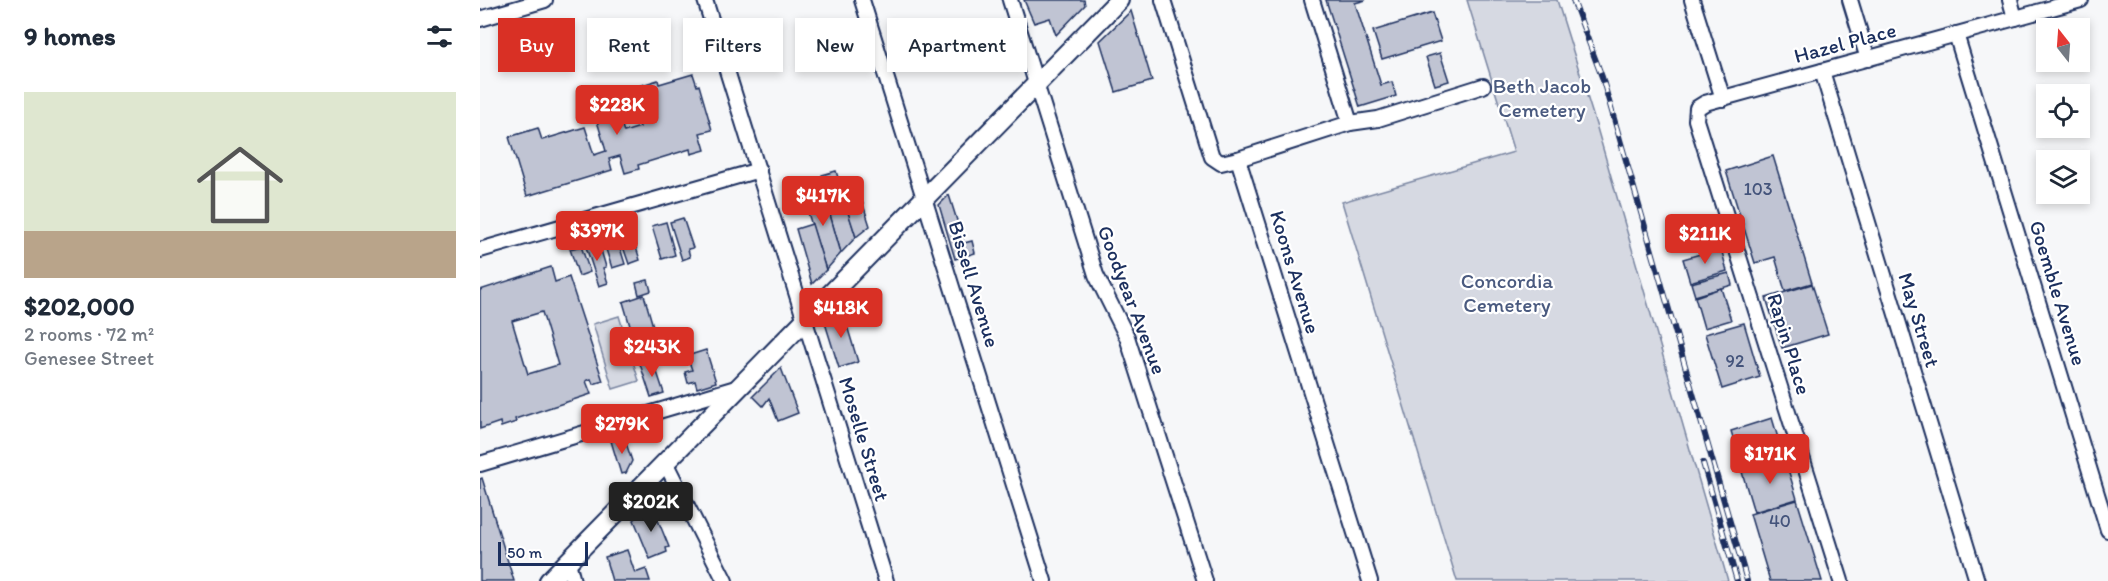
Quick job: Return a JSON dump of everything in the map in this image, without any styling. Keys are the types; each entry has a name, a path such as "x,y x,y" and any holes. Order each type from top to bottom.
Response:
{"main road":[{"path":"549,581 1119,0"}],"street":[{"path":"480,19 545,0"},
{"name":"Moselle Street","path":"705,0 886,581"},
{"name":"Bissell Avenue","path":"862,0 1044,581"},
{"name":"Goodyear Avenue","path":"1010,0 1096,275 1119,318 1135,358 1205,581"},
{"path":"1163,0 1212,157 1221,163 1350,123 1378,119 1484,86"},
{"path":"1312,0 1350,123"},
{"path":"1692,0 1723,99"},
{"path":"1850,0 1868,59"},
{"path":"2010,0 2015,18"},
{"name":"Hazel Place","path":"1723,99 2081,0"},
{"name":"Goemble Avenue","path":"1956,34 2108,530"},
{"name":"May Street","path":"1822,71 1977,581"},
{"name":"Rapin Place","path":"1723,99 1700,105 1695,114 1696,120 1841,581"},
{"name":"Koons Avenue","path":"1238,159 1370,581"},
{"path":"480,250 759,170"},
{"path":"480,464 738,388"},
{"path":"665,462 725,581"},
{"path":"568,562 573,581"}],"green space":[{"name":"Concordia Cemetery","path":"1467,0 1557,0 1597,128 1728,581 1457,581 1342,202 1514,152"},
{"path":"619,316 639,381 613,389 593,324"}],"building":[{"path":"1024,0 1084,0 1085,5 1056,35 1050,18 1034,23"},
{"path":"1326,0 1366,0 1355,3 1381,85 1392,82 1396,96 1360,107"},
{"path":"1131,11 1152,81 1116,92 1100,41"},
{"path":"1432,13 1441,41 1382,59 1373,31"},
{"path":"1440,53 1449,81 1435,85 1426,57"},
{"path":"693,74 697,86 699,85 712,130 700,133 705,150 691,154 690,149 638,165 639,169 625,173 620,156 609,159 612,170 527,196 509,137 538,128 542,140 585,127 594,155 606,151 594,111 597,110 593,96 611,91 624,132 640,127 629,89 658,80 659,84"},
{"path":"1773,156 1812,283 1785,291 1775,257 1755,263 1726,171"},
{"path":"836,171 856,237 841,253 822,188 826,187 822,175"},
{"path":"823,190 841,253 826,270 803,197"},
{"path":"860,195 870,226 856,237 844,200"},
{"path":"949,195 964,243 972,241 975,253 955,259 939,205"},
{"path":"683,218 693,248 688,249 690,257 682,260 670,222"},
{"path":"666,222 675,255 662,259 652,226"},
{"path":"812,224 826,270 812,284 796,229"},
{"path":"631,231 640,260 629,264 619,235"},
{"path":"616,235 625,264 612,268 603,240"},
{"path":"598,240 608,283 599,286 585,244"},
{"path":"581,246 590,272 579,276 570,249"},
{"path":"1721,248 1727,271 1690,282 1683,259"},
{"path":"551,267 555,282 569,277 603,381 593,384 591,379 586,381 591,394 515,419 516,422 501,427 500,422 480,429 480,290","holes":["542,312 558,365 528,374 512,321"]},
{"path":"1729,273 1732,285 1695,296 1691,283"},
{"path":"648,280 651,291 639,295 636,283"},
{"path":"1812,284 1828,334 1782,348 1766,298"},
{"path":"1721,288 1731,320 1704,328 1695,297"},
{"path":"644,295 659,347 655,348 647,339 635,343 623,302"},
{"path":"841,306 858,362 839,368 825,323"},
{"path":"1744,323 1760,377 1722,389 1705,334"},
{"path":"706,350 716,382 697,388 695,381 688,383 685,372 692,370 687,356"},
{"path":"653,360 664,393 651,397 640,364"},
{"path":"781,368 798,413 778,421 769,398 763,406 753,396"},
{"path":"1772,418 1784,458 1743,470 1731,431"},
{"path":"624,437 632,461 626,473 621,474 611,441"},
{"path":"1785,459 1797,499 1754,512 1742,472"},
{"path":"482,478 514,581 480,581 480,479"},
{"path":"1797,500 1822,581 1770,581 1750,514"},
{"path":"651,503 669,547 666,548 667,552 650,559 634,520"},
{"path":"627,550 635,573 646,569 650,581 612,581 605,557"}],"railway":[{"path":"1573,0 1602,77 1747,581"},
{"path":"1703,463 1737,581"}],"park label":[{"name":"Beth Jacob Cemetery","path":"1542,98"}]}
